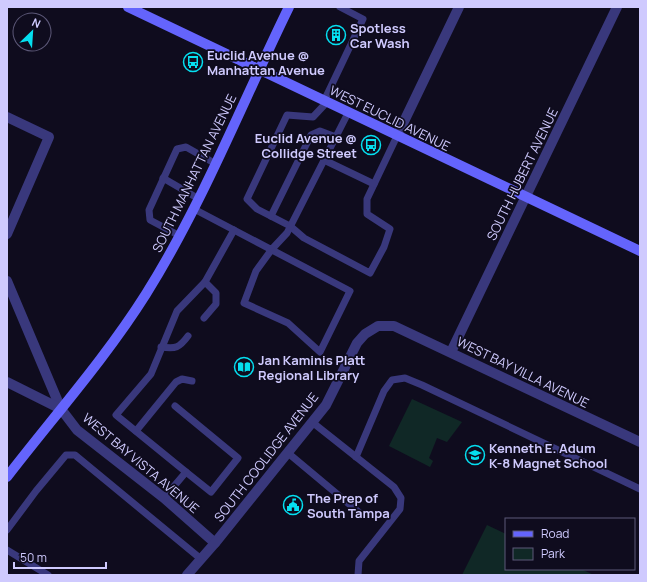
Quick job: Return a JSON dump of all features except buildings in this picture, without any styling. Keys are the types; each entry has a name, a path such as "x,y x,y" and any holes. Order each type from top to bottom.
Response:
{"street":[{"name":"WEST EUCLID AVENUE","path":"128,7 640,251"},
{"name":"SOUTH MANHATTAN AVENUE","path":"7,477 116,338 146,294 180,236 199,199 289,7"},
{"path":"397,136 459,7"},
{"name":"SOUTH HUBERT AVENUE","path":"451,352 617,7"},
{"path":"7,117 49,137 7,234"},
{"path":"7,281 61,409"},
{"name":"SOUTH COOLIDGE AVENUE","path":"187,575 215,543 326,405 357,343 365,334 378,326 394,326"},
{"name":"WEST BAY VILLA AVENUE","path":"394,326 640,442"},
{"name":"WEST BAY VISTA AVENUE","path":"7,382 61,409 77,430 164,498 215,543"}],"lane":[{"path":"340,7 363,19 325,102 314,118 287,116 246,199 257,209 290,226 304,238 370,273 384,247 390,229 367,214 367,199 397,136"},
{"path":"194,209 272,249 350,292 320,352 288,323 244,303 256,271 272,249 287,233 348,113"},
{"path":"271,216 312,135 320,131 336,137"},
{"path":"180,236 150,220 149,210 177,149 186,147 216,164"},
{"path":"324,160 374,184"},
{"path":"163,178 199,199"},
{"path":"174,406 238,458 211,492 116,415 150,374 177,311 205,282 234,230"},
{"path":"204,318 216,304 216,293 205,282"},
{"path":"161,347 174,348 181,345 188,336"},
{"path":"356,457 384,391 392,380 405,378 640,489"},
{"path":"136,431 176,382 182,379 192,381"},
{"path":"312,422 394,487 401,498 400,508 358,561 358,575"},
{"path":"288,453 361,514"},
{"path":"7,530 66,455 75,455 201,559"},
{"path":"164,498 186,472"},
{"path":"7,550 48,575"}],"green space":[{"path":"412,399 462,422 447,442 437,438 429,458 433,461 430,467 389,446"},
{"path":"487,525 505,534 505,570 583,570 594,575 462,575"}],"place":[{"name":"Spotless Car Wash","path":"336,35"},
{"name":"Euclid Avenue @ Manhattan Avenue","path":"193,62"},
{"name":"Euclid Avenue @ Collidge Street","path":"371,145"},
{"name":"Jan Kaminis Platt Regional Library","path":"244,367"},
{"name":"Kenneth E. Adum K-8 Magnet School","path":"475,455"},
{"name":"The Prep of South Tampa","path":"293,505"}]}
